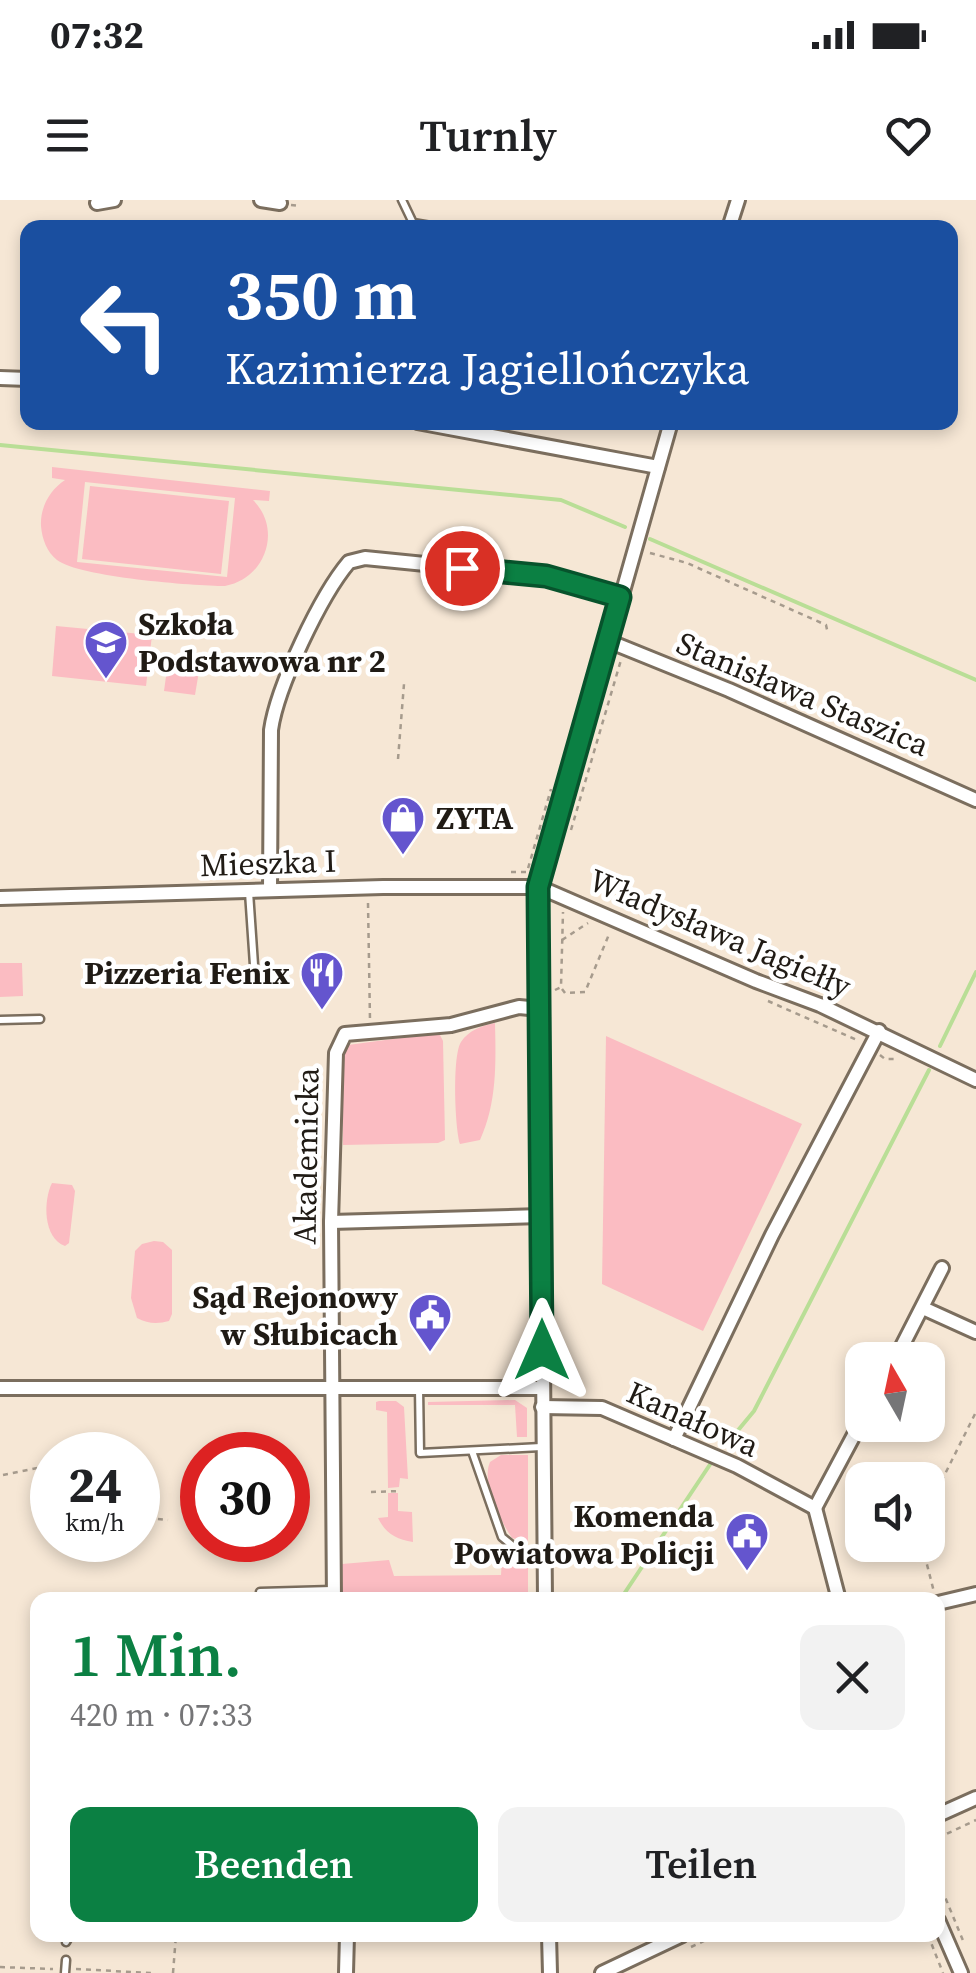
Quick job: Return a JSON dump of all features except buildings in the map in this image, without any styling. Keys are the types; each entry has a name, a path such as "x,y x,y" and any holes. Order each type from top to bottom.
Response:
{"street":[{"path":"97,203 114,200"},
{"path":"261,200 280,204"},
{"path":"460,430 658,467"},
{"path":"545,1592 538,887 670,430"},
{"path":"270,890 274,706 307,636 350,562 364,558 546,576 620,597"},
{"name":"Stanisława Staszica","path":"608,641 976,800"},
{"name":"Mieszka I","path":"0,898 368,887 538,887"},
{"name":"Władysława Jagiełły","path":"538,887 880,1031 976,1080"},
{"path":"370,1032 451,1024 519,1007 540,1009"},
{"path":"674,1440 772,1235 880,1031"},
{"name":"Akademicka","path":"334,1592 331,1222 336,1053 345,1034 370,1032"},
{"path":"331,1222 542,1216"},
{"path":"905,1342 942,1268"},
{"path":"923,1308 976,1332"},
{"path":"0,1388 542,1388"},
{"name":"Kanałowa","path":"542,1408 602,1408 736,1466 815,1508"},
{"path":"837,1592 815,1508 850,1442"},
{"path":"945,1600 976,1594"},
{"path":"945,1813 976,1798"},
{"path":"945,1936 961,1973"},
{"path":"346,1973 347,1942"},
{"path":"549,1942 550,1973"},
{"path":"602,1973 667,1942"}],"lane":[{"path":"249,891 254,964"},
{"path":"0,1020 40,1019"},
{"path":"419,1388 420,1453 542,1448"},
{"path":"472,1451 502,1537 520,1552 544,1553"},
{"path":"65,1973 66,1960"}],"path":[{"path":"644,552 687,563 814,619 826,625 828,634"},
{"path":"566,845 624,648"},
{"path":"398,759 404,684"},
{"path":"368,887 370,1032"},
{"path":"561,987 564,993 585,992 611,932 563,912"},
{"path":"561,941 588,923"},
{"path":"766,1001 872,1047 885,1059 899,1058"},
{"path":"945,1474 976,1412"},
{"path":"3,1475 30,1469"},
{"path":"371,1492 400,1491"},
{"path":"160,1519 168,1520"},
{"path":"926,1562 934,1592"},
{"path":"945,1835 976,1820"},
{"path":"945,1897 964,1943"},
{"path":"173,1973 175,1942"},
{"path":"931,1942 942,1973"}],"shaded area":[{"path":"52,467 270,491 269,501 253,500 267,525 265,552 250,574 225,586 138,579 69,566 50,553 42,531 42,512 47,500 65,480 52,478","holes":["85,482 235,498 227,577 77,562"]},
{"path":"90,486 229,501 221,574 82,559"},
{"path":"56,626 152,635 146,686 52,676"},
{"path":"168,662 200,665 195,695 164,691"},
{"path":"0,963 22,963 23,996 0,997"},
{"path":"495,1023 494,1083 486,1126 480,1140 460,1144 455,1092 458,1050 472,1032"},
{"path":"440,1035 443,1041 445,1140 343,1145 342,1054 348,1045"},
{"path":"606,1036 802,1124 703,1331 602,1284"},
{"path":"52,1183 72,1185 75,1191 69,1243 65,1246 52,1235 47,1218"},
{"path":"154,1241 163,1242 172,1250 172,1314 169,1321 157,1323 137,1318 131,1298 135,1251"},
{"path":"515,1400 527,1408 527,1437 517,1437 515,1405 428,1405 428,1402"},
{"path":"379,1401 396,1401 404,1407 408,1479 400,1478 399,1487 388,1488 387,1412 376,1410"},
{"path":"501,1455 528,1455 528,1542 512,1538 493,1501 488,1471 490,1462"},
{"path":"388,1493 398,1493 398,1511 412,1512 413,1542 392,1535 378,1518 388,1517"},
{"path":"502,1557 528,1565 528,1592 342,1592 342,1564 389,1560 394,1576 501,1575"}],"waterway":[{"path":"0,445 561,500 625,527"},
{"path":"650,539 976,680"},
{"path":"940,1046 976,972"},
{"path":"725,1446 754,1411 929,1070"},
{"path":"625,1592 711,1463"}],"place":[{"name":"Szkoła Podstawowa nr 2","path":"106,680"},
{"name":"ZYTA","path":"403,856"},
{"name":"Pizzeria Fenix","path":"322,1011"},
{"name":"Sąd Rejonowy w Słubicach","path":"430,1353"},
{"name":"Komenda Powiatowa Policji","path":"747,1572"}],"route":[{"path":"462,568 546,576 620,597 538,887 542,1350"}]}
